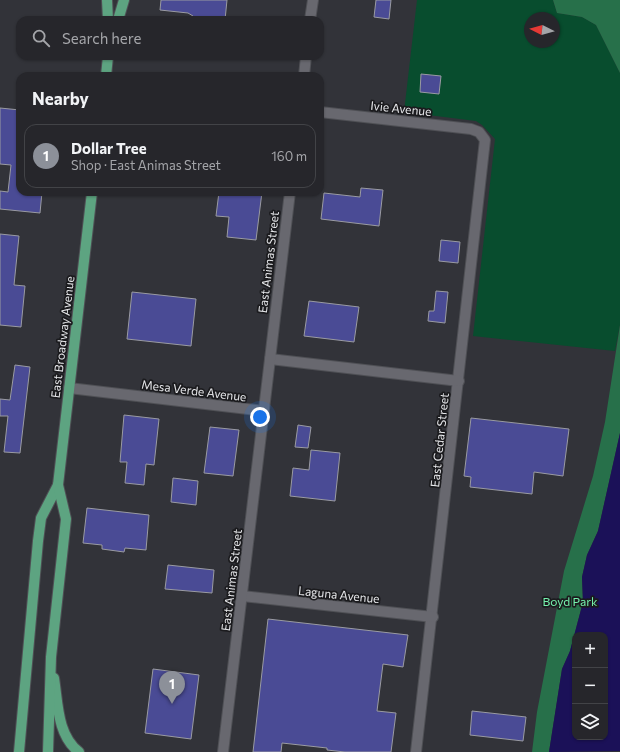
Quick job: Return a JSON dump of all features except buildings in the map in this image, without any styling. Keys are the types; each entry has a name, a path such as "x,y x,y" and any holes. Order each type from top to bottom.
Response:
{"main road":[{"path":"107,0 108,16"},
{"path":"119,16 124,0"},
{"path":"106,72 108,60"},
{"name":"East Broadway Avenue","path":"48,752 51,657 66,519 58,485 92,196"},
{"name":"East Broadway Avenue","path":"19,752 41,518 58,485"},
{"path":"51,657 62,728 70,742 79,752"}],"street":[{"path":"311,16 313,0"},
{"path":"304,72 306,60"},
{"name":"Ivie Avenue","path":"324,112 471,129 479,132"},
{"name":"East Cedar Street","path":"416,752 485,146 484,137 479,132"},
{"name":"East Animas Street","path":"270,359 290,196"},
{"path":"264,411 270,359 459,381"},
{"name":"Mesa Verde Avenue","path":"69,388 264,411"},
{"name":"East Animas Street","path":"223,752 264,411"},
{"name":"Laguna Avenue","path":"242,596 432,617"}],"green space":[{"path":"417,0 553,0 557,12 524,12 524,48 560,48 560,13 582,17 596,25 620,73 620,325 615,351 473,336 495,139 482,125 476,121 404,112"},
{"path":"553,0 620,0 620,73 596,25 582,17 557,12"},
{"name":"Boyd Park","path":"620,325 620,433 598,531 587,555 582,577 583,602 575,632 572,632 570,651 562,669 549,752 532,752 537,712 564,571 593,476 605,422"}],"shaded area":[{"path":"620,433 620,751 549,752 562,669 572,643 572,740 608,740 608,632 575,632 583,602 582,577 587,555 598,531"}],"place":[{"name":"Dollar Tree","path":"172,704"}]}
